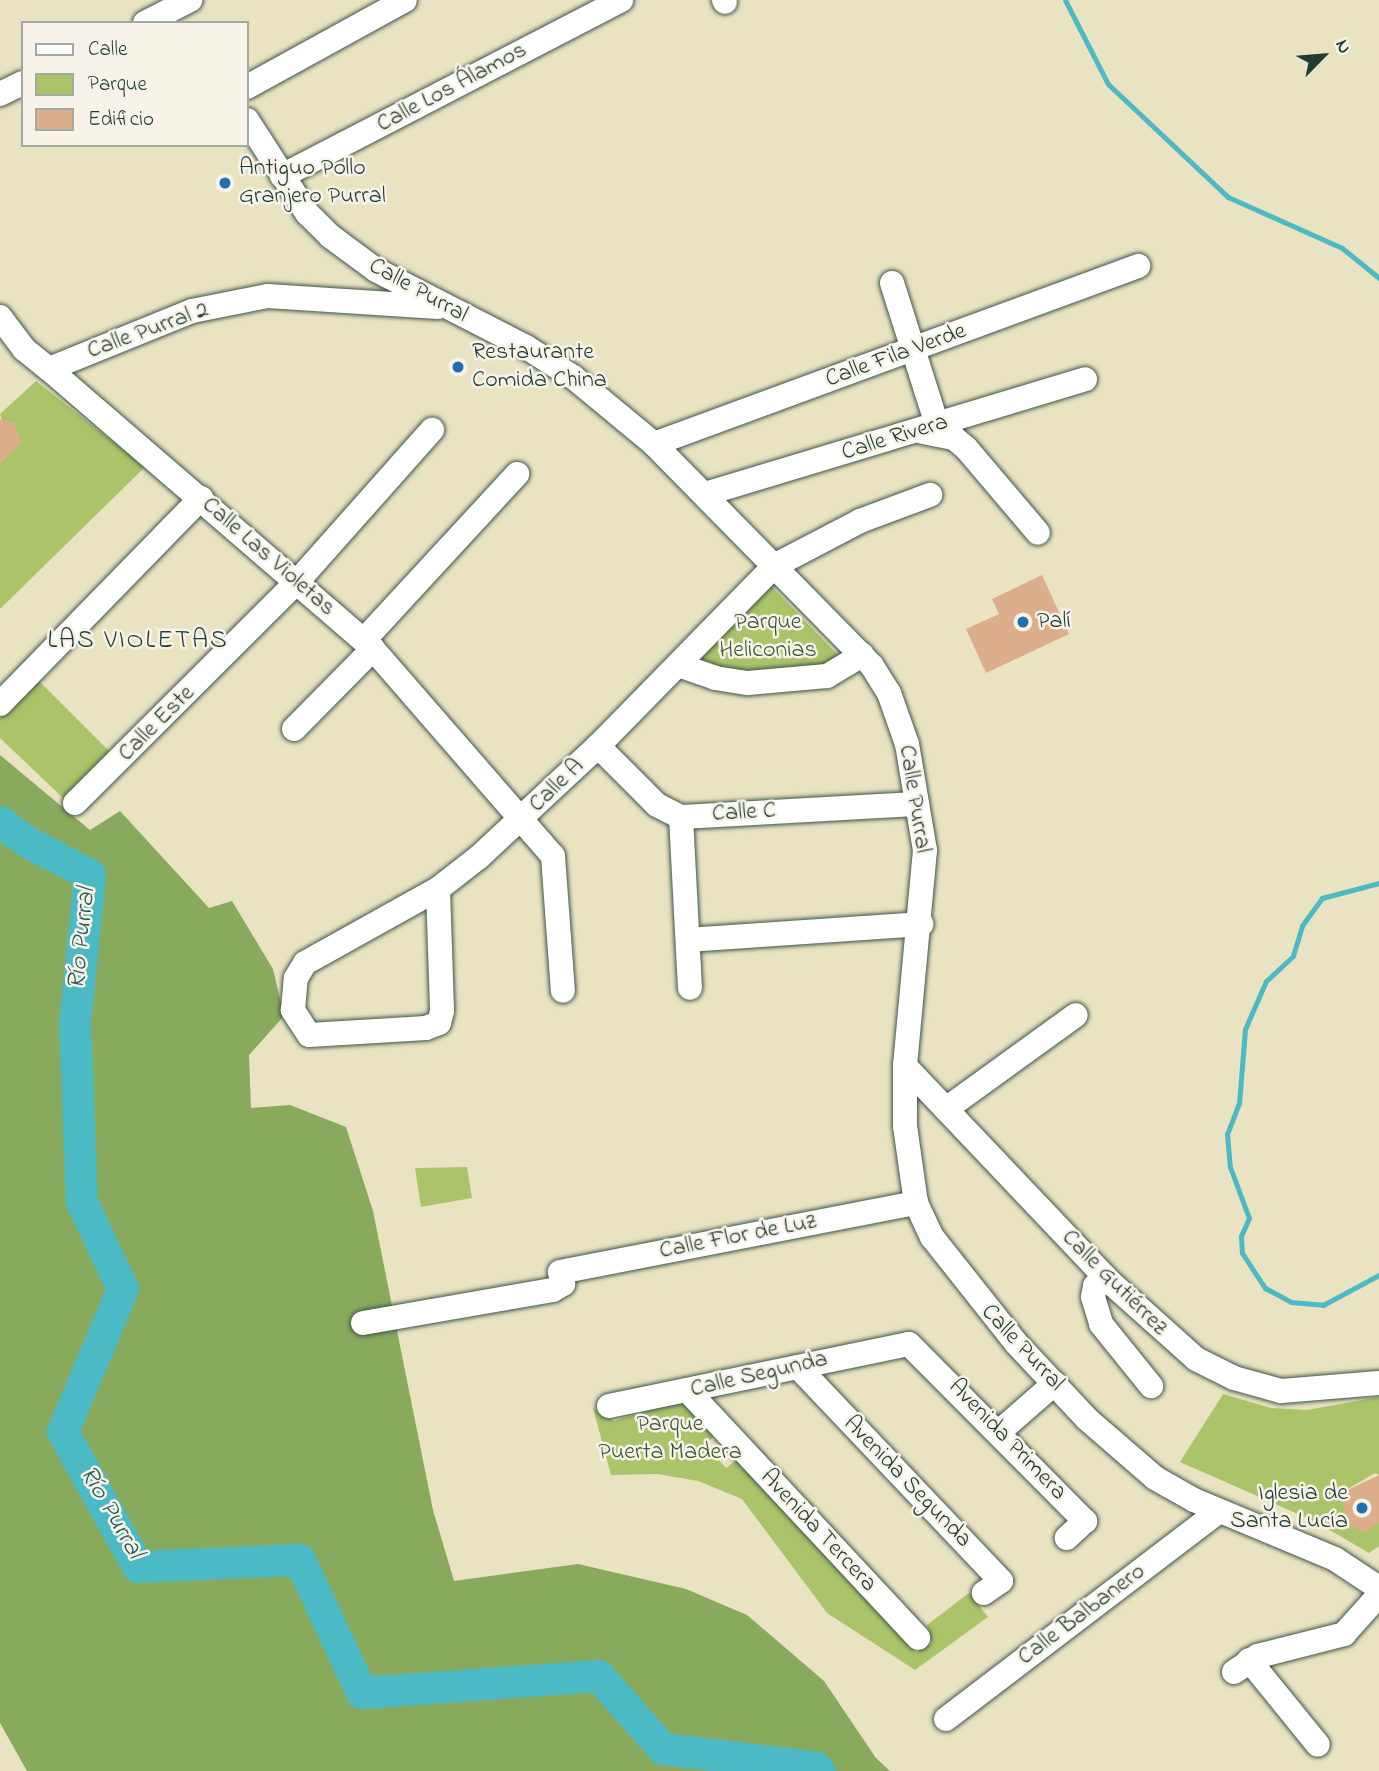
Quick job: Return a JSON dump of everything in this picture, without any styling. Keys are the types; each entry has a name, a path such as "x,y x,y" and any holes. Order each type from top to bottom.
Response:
{"street":[{"path":"248,86 405,0"},
{"name":"Calle Los Álamos","path":"282,176 621,0"},
{"path":"150,21 179,8"},
{"path":"0,94 21,84"},
{"name":"Calle Purral","path":"248,122 307,214 330,236 376,270 526,347 573,377 654,444 862,655 889,693 907,744 925,850 921,924 905,1066 905,1126 916,1203 932,1237 963,1282 1055,1383 1155,1478 1219,1511 1335,1559 1379,1588"},
{"name":"Calle Fila Verde","path":"654,444 1138,266"},
{"path":"891,283 913,350 926,422 966,448 1038,533"},
{"name":"Calle Purral 2","path":"49,369 192,311 268,296 446,308"},
{"path":"0,317 24,349 49,369"},
{"name":"Calle Las Violetas","path":"49,369 369,644 553,856 563,991"},
{"name":"Calle Rivera","path":"705,494 926,422 1085,379"},
{"name":"Calle Este","path":"75,803 296,583 432,430"},
{"path":"294,729 517,474"},
{"name":"Calle A","path":"438,889 442,1012 439,1023 426,1028 309,1035 293,1010 296,978 305,963 438,889 522,820 774,566 860,521 929,495"},
{"path":"0,704 201,498"},
{"path":"678,665 715,678 748,683 827,676 862,655"},
{"name":"Calle C","path":"598,746 657,804 681,817 917,804"},
{"path":"681,817 690,988"},
{"path":"688,940 921,924"},
{"path":"946,1109 1076,1015"},
{"name":"Calle Gutiérrez","path":"905,1066 1104,1276 1196,1359 1234,1378 1281,1391 1379,1384"},
{"name":"Calle Flor de Luz","path":"363,1322 554,1290 562,1284 560,1272 916,1203"},
{"path":"1104,1276 1095,1286 1093,1297 1101,1324 1151,1386"},
{"name":"Calle Segunda","path":"609,1406 689,1392 909,1344"},
{"name":"Avenida Primera","path":"909,1344 1085,1521 1067,1538"},
{"name":"Avenida Segunda","path":"798,1367 1002,1581 984,1593"},
{"path":"999,1432 1055,1383"},
{"name":"Avenida Tercera","path":"689,1392 918,1638"},
{"name":"Calle Balbanero","path":"946,1719 1219,1511"},
{"path":"1318,1745 1241,1666 1343,1634 1379,1595"}],"green space":[{"path":"36,381 145,467 0,609 0,463 20,443 15,424 2,420 0,414"},
{"name":"Parque Heliconias","path":"769,584 840,657 822,670 759,675 692,662"},
{"path":"38,680 112,754 64,799 0,738 0,716"},
{"path":"0,755 90,830 120,811 209,908 232,901 273,969 284,1016 249,1055 251,1108 290,1105 346,1127 373,1211 433,1510 454,1581 578,1564 686,1589 747,1615 824,1681 876,1758 890,1771 27,1771 0,1723"},
{"path":"467,1167 472,1198 421,1207 415,1168"},
{"path":"1223,1394 1271,1408 1307,1410 1379,1397 1379,1475 1375,1473 1341,1493 1379,1523 1379,1546 1369,1553 1316,1522 1180,1462"},
{"name":"Parque Puerta Madera","path":"683,1400 717,1433 705,1445 726,1468 738,1459 916,1653 932,1643 927,1625 969,1593 988,1617 915,1670 827,1613 742,1499 698,1481 657,1474 611,1475 593,1408 614,1421"}],"building":[{"path":"0,419 15,424 21,443 0,463"},
{"name":"Palí","path":"1042,575 1069,634 986,673 966,629 999,614 992,599"},
{"name":"Iglesia de Santa Lucía","path":"1379,1475 1379,1523 1364,1533 1347,1523 1341,1493"}],"waterway":[{"path":"1065,0 1108,84 1228,197 1342,248 1379,278"},
{"name":"Río Purral","path":"0,822 29,843 90,875 75,1022 82,1202 123,1289 63,1432 138,1567 300,1560 362,1693 599,1676 663,1749 815,1767 819,1771"},
{"path":"1379,883 1322,898 1302,926 1293,956 1266,981 1245,1029 1239,1103 1227,1134 1230,1167 1249,1218 1241,1236 1242,1253 1265,1288 1291,1302 1323,1305 1379,1275"}],"place":[{"name":"Antiguo Pollo Granjero Purral","path":"225,183"},
{"name":"Restaurante Comida China","path":"458,367"},
{"name":"Palí","path":"1023,622"},
{"name":"Iglesia de Santa Lucía","path":"1362,1508"}],"district":[{"name":"LAS VIOLETAS","path":"138,642"}]}
